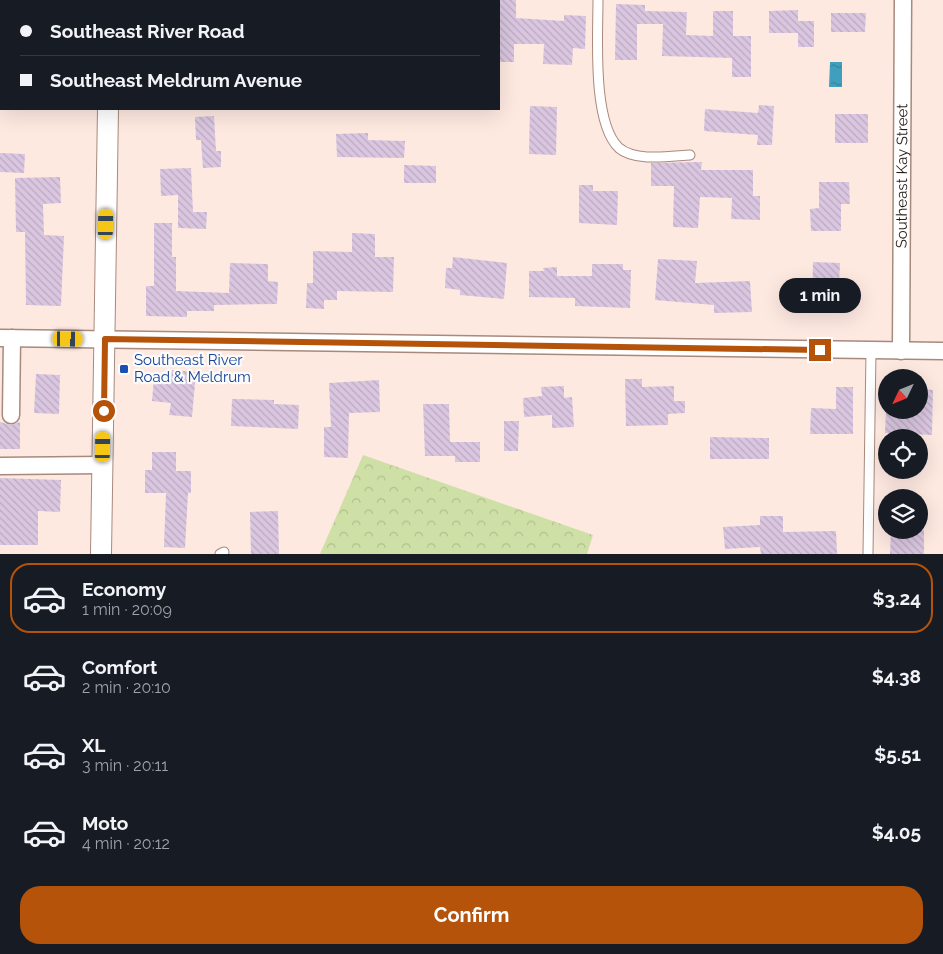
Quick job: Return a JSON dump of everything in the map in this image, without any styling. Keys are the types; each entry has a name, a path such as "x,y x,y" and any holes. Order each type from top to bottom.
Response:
{"street":[{"name":"Southeast Kay Street","path":"901,351 903,0"},
{"path":"101,554 108,110"},
{"path":"11,415 6,338 943,351"},
{"path":"0,466 103,465"}],"lane":[{"path":"598,0 600,106 606,129 620,149 644,157 690,155"},
{"path":"868,554 871,351"}],"green space":[{"path":"363,455 593,535 587,554 320,554"}],"water":[{"path":"830,62 842,62 842,87 829,87"}],"building":[{"path":"500,0 516,0 516,18 564,21 564,15 586,16 585,49 573,48 572,65 543,64 544,44 514,44 514,62 500,62"},
{"path":"616,4 645,5 645,11 687,12 686,35 713,36 713,11 733,11 733,36 751,36 751,77 732,77 732,58 662,56 663,24 637,24 637,60 615,60"},
{"path":"798,10 798,21 814,21 814,47 798,47 798,33 769,33 769,11"},
{"path":"831,13 866,13 865,32 831,32"},
{"path":"759,105 774,106 772,145 757,145 758,135 704,131 705,109 758,113"},
{"path":"530,106 557,107 556,155 529,154"},
{"path":"835,114 868,114 868,143 835,143"},
{"path":"214,116 216,151 221,151 221,167 203,168 201,140 196,140 195,117"},
{"path":"368,133 368,140 405,141 404,158 337,157 336,134"},
{"path":"0,153 25,154 24,173 0,172"},
{"path":"702,162 701,170 753,170 753,196 760,196 760,220 731,219 732,198 700,197 698,228 673,227 674,186 651,186 651,163"},
{"path":"404,165 436,166 436,183 404,183"},
{"path":"191,168 193,212 207,212 206,229 178,228 178,195 161,196 160,169"},
{"path":"60,177 61,203 43,204 44,235 64,236 61,306 26,305 25,232 16,232 15,178"},
{"path":"819,182 849,182 850,204 841,204 841,231 811,231 810,209 819,208"},
{"path":"579,185 593,185 593,191 618,191 617,225 579,223"},
{"path":"154,223 172,223 172,257 176,257 176,291 229,293 230,263 268,264 268,281 278,282 277,304 214,305 214,311 187,311 187,317 146,316 146,286 154,286"},
{"path":"352,233 375,234 375,257 394,257 393,292 337,291 337,300 324,300 324,309 306,308 307,283 313,283 313,251 352,252"},
{"path":"453,257 507,263 504,299 460,295 460,290 445,288 446,268 452,268"},
{"path":"658,259 697,261 695,283 750,281 752,312 714,313 714,305 655,300"},
{"path":"813,262 840,263 838,306 812,304"},
{"path":"592,264 623,264 623,270 631,270 630,308 575,306 575,298 529,297 529,271 544,271 543,268 557,267 557,276 592,276"},
{"path":"172,370 196,372 192,417 169,415 171,403 152,401 154,378 171,379"},
{"path":"36,374 60,375 59,414 34,413"},
{"path":"625,379 642,379 642,387 674,386 674,401 685,401 685,413 668,414 668,425 626,426"},
{"path":"379,380 380,412 349,413 348,458 324,457 324,427 331,427 329,383"},
{"path":"564,386 564,398 572,397 574,427 552,428 552,415 524,417 523,398 542,396 541,387"},
{"path":"836,387 853,387 853,434 810,434 811,408 836,409"},
{"path":"928,390 933,390 932,435 928,435 928,429 885,429 886,419 928,419"},
{"path":"232,399 274,400 274,404 299,405 298,429 231,426"},
{"path":"423,404 449,404 450,442 480,442 480,462 455,462 455,456 425,456"},
{"path":"504,421 519,421 518,451 504,451"},
{"path":"0,422 11,425 20,422 20,449 0,449"},
{"path":"710,437 769,438 769,459 710,459"},
{"path":"152,452 176,452 176,471 191,471 191,493 188,493 185,548 164,547 166,493 145,493 145,470 152,470"},
{"path":"0,478 61,480 60,512 38,511 38,545 0,545"},
{"path":"278,511 279,554 251,554 250,512"},
{"path":"760,516 783,516 783,532 836,531 837,554 761,554 760,547 725,549 723,527 760,525"},
{"path":"891,539 924,539 924,554 890,554"}],"place":[{"name":"Southeast River Road & Meldrum","path":"124,369"}],"route":[{"path":"104,411 105,339 820,350"}]}
